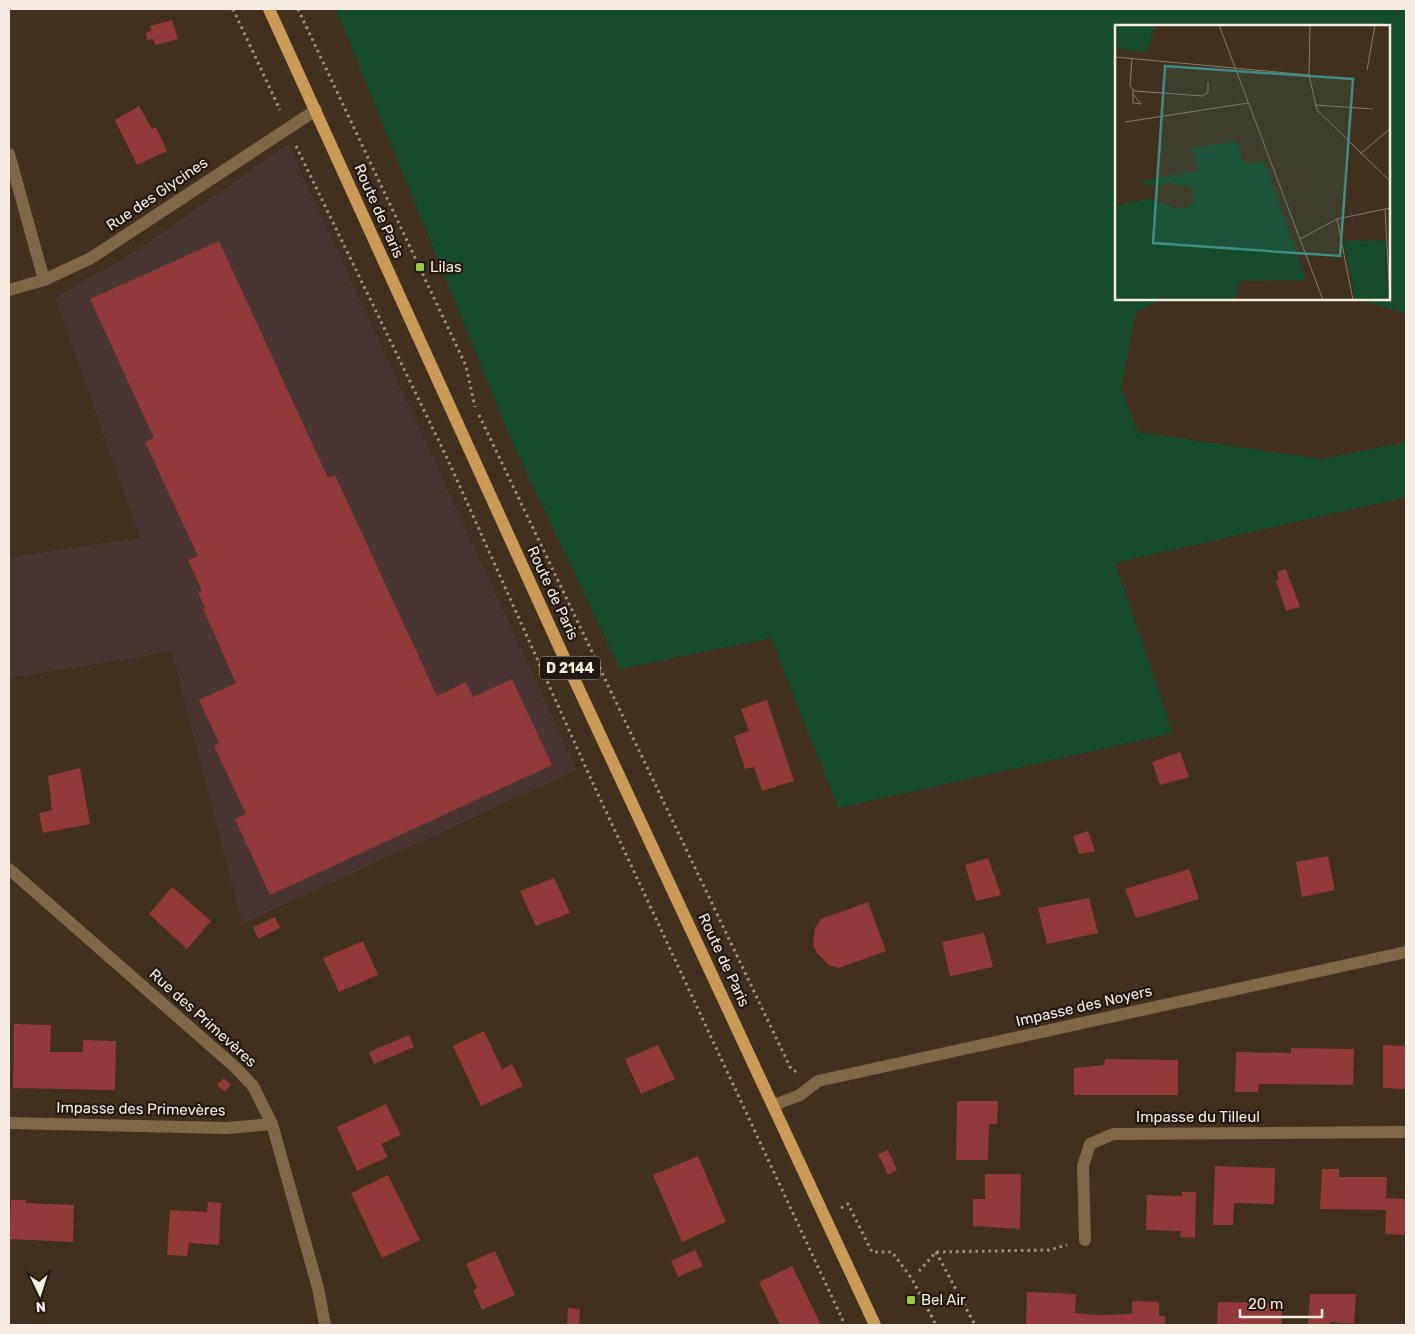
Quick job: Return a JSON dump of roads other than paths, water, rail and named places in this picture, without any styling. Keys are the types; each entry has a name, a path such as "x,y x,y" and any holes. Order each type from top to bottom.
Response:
{"main road":[{"name":"Route de Paris","path":"269,9 562,653 875,1325"}],"street":[{"name":"Rue des Glycines","path":"9,290 44,280 91,258 287,127 316,110"},
{"path":"9,154 44,280"},
{"name":"Rue des Primevères","path":"9,869 235,1067 253,1086 272,1124 318,1288 325,1325"},
{"name":"Impasse des Noyers","path":"774,1105 800,1096 818,1081 1406,952"},
{"name":"Impasse des Primevères","path":"9,1123 227,1128 272,1124"},
{"name":"Impasse du Tilleul","path":"1085,1240 1083,1166 1090,1144 1113,1134 1406,1132"}],"place":[{"name":"Lilas","path":"420,267"},
{"name":"Bel Air","path":"911,1300"}]}
